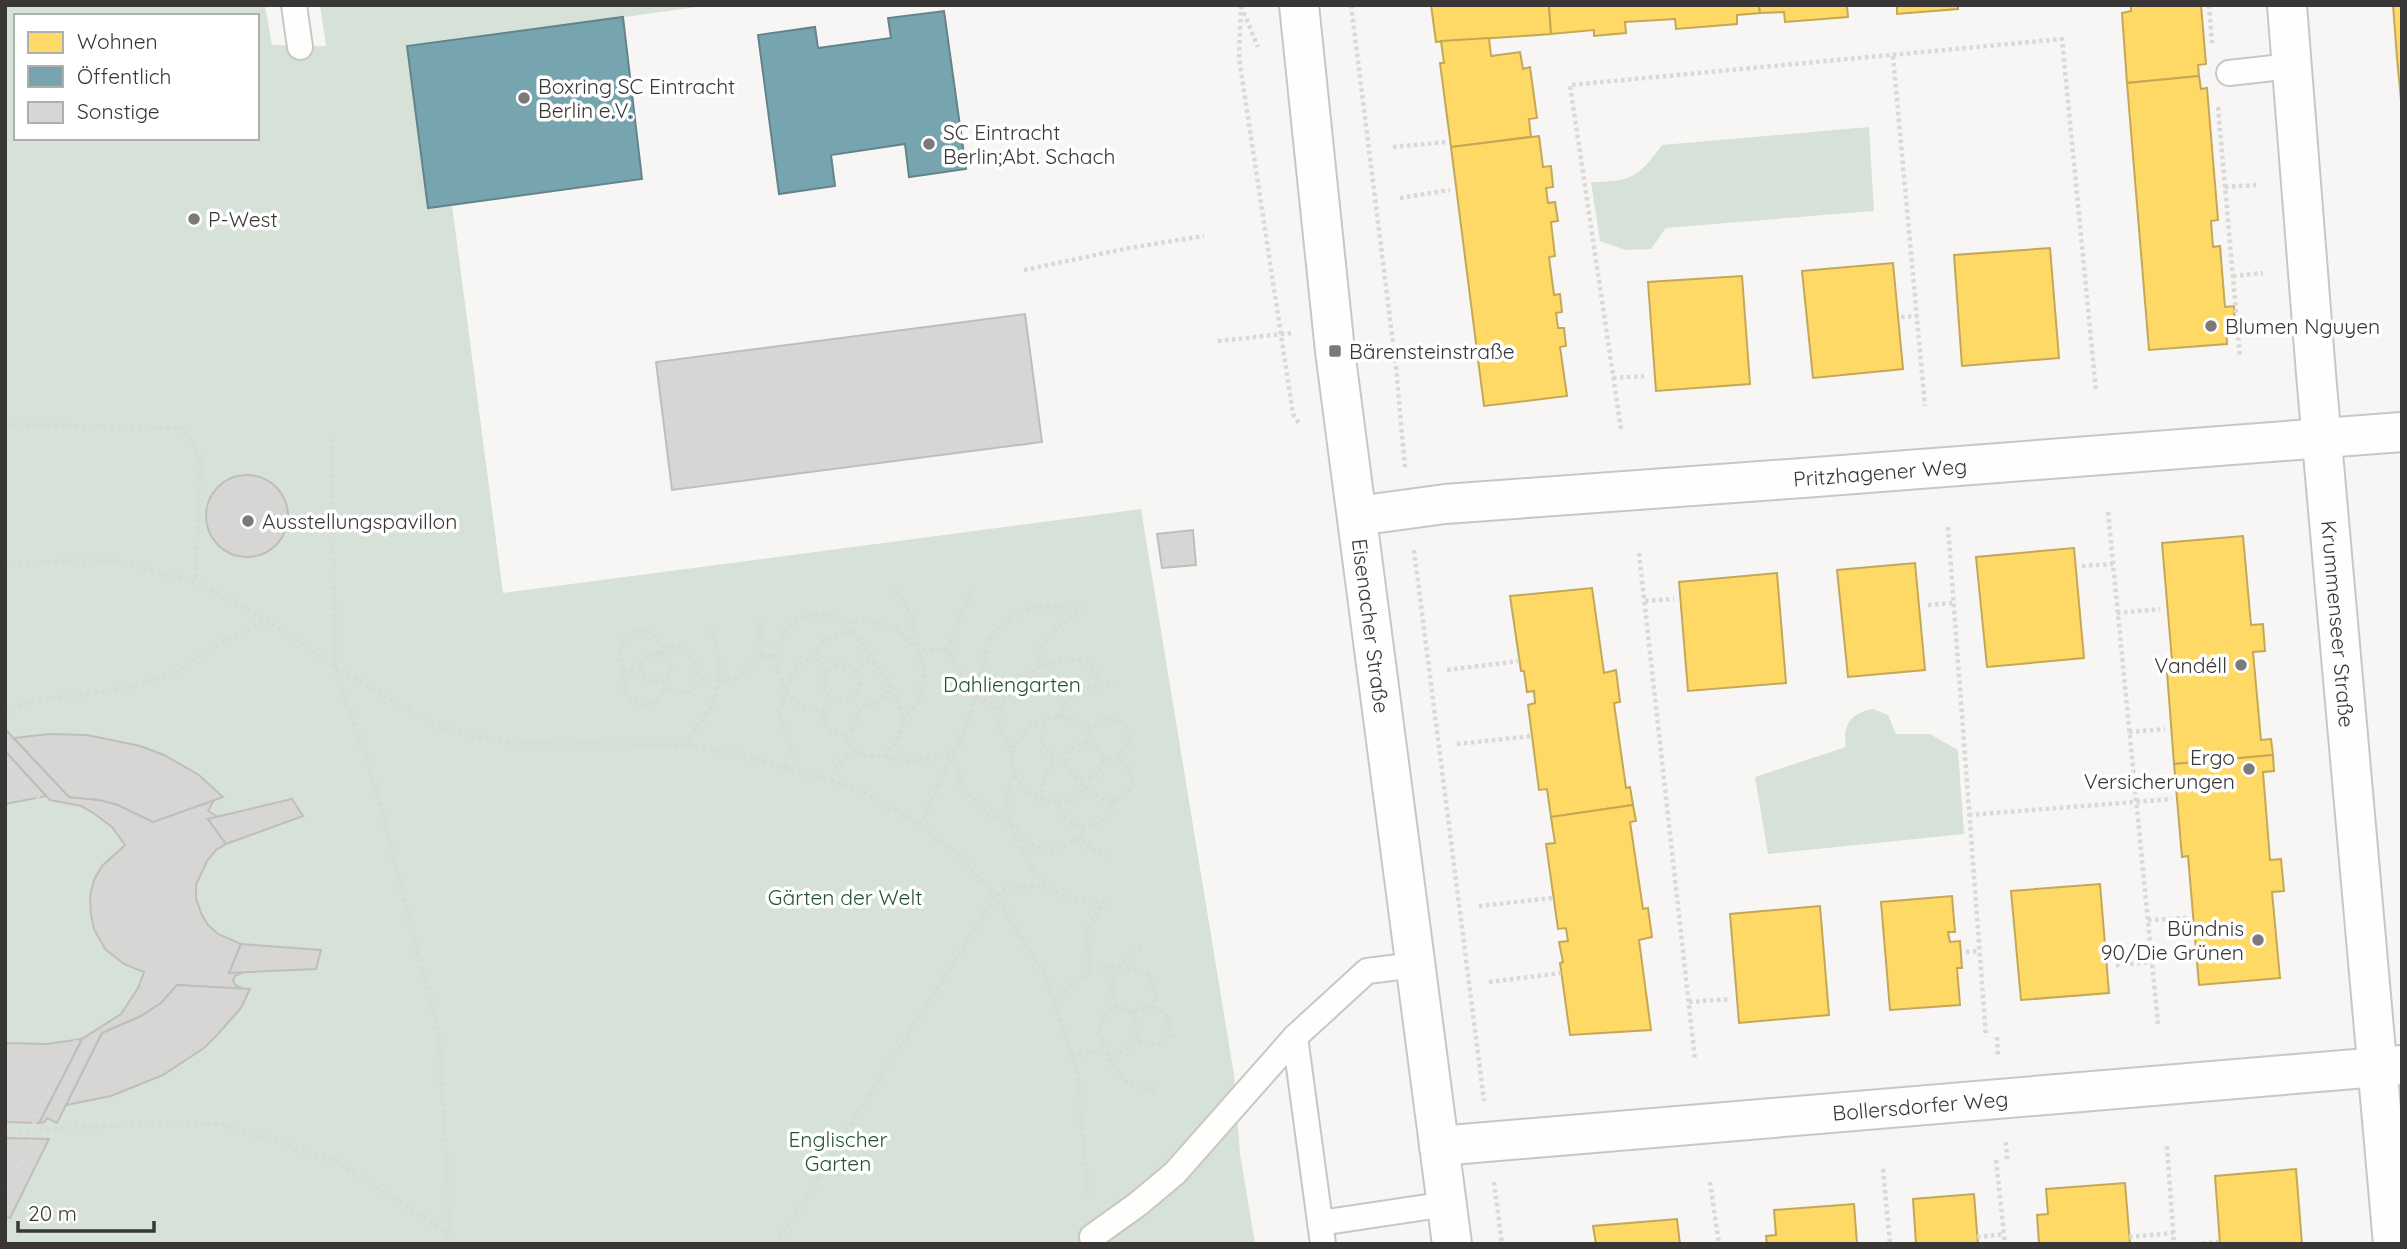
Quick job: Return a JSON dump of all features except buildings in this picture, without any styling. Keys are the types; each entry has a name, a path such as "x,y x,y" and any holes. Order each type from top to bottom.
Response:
{"street":[{"name":"Eisenacher Straße","path":"1299,5 1335,351 1452,1244"},
{"name":"Krummenseer Straße","path":"2287,5 2322,438 2390,1066 2393,1244"},
{"name":"Pritzhagener Weg","path":"1357,516 1445,504 2402,432"},
{"name":"Bollersdorfer Weg","path":"1439,1146 2390,1066"}],"lane":[{"path":"294,5 300,47"},
{"path":"2229,73 2291,66"},
{"path":"1092,1237 1175,1173 1296,1037 1367,971 1415,965"},
{"path":"1296,1037 1322,1233 1447,1204"}],"path":[{"path":"1241,5 1260,51"},
{"path":"1351,5 1396,366 1409,509 1502,1244"},
{"path":"2209,5 2212,44"},
{"path":"1620,429 1570,85 2062,39 2096,391"},
{"path":"1893,56 1925,405"},
{"path":"2217,96 2240,357"},
{"path":"1393,147 1446,142"},
{"path":"2225,187 2256,185"},
{"path":"1400,198 1450,190"},
{"path":"1024,270 1129,248 1204,236"},
{"path":"2233,276 2263,273"},
{"path":"1901,317 1917,316"},
{"path":"1218,341 1296,333"},
{"path":"1421,358 1468,353"},
{"path":"1613,378 1644,376"},
{"path":"5,425 183,428 201,461 195,582"},
{"path":"331,439 335,666 376,788 439,1035 449,1212 447,1244"},
{"path":"2108,512 2158,1024"},
{"path":"1948,527 1986,1037"},
{"path":"1639,553 1695,1060"},
{"path":"5,564 111,560 195,582 266,620 335,666 432,724 468,736 511,743 688,745 737,754 858,789 920,825 960,857 996,896 1044,974 1077,1070 1092,1237"},
{"path":"2081,566 2113,564"},
{"path":"897,590 912,617 917,650 925,674 918,703 902,718"},
{"path":"947,650 960,614 972,592"},
{"path":"1644,601 1674,598"},
{"path":"1927,606 1953,603"},
{"path":"920,825 970,720 990,636 1011,617 1036,605 1083,609 1061,624 1042,644 1037,668"},
{"path":"2117,613 2161,609"},
{"path":"822,710 799,706 786,692 773,657 782,635 800,618 826,613 849,621 875,621 898,630 917,650 947,650"},
{"path":"5,711 33,701 114,690 169,676 213,647 266,620"},
{"path":"849,621 852,632 892,688 902,718 900,736 886,756"},
{"path":"699,678 718,681 739,677 760,656 760,623"},
{"path":"688,745 691,732 709,710 718,681 719,652 710,626"},
{"path":"661,654 647,656 643,660 642,673 649,681 664,684 677,692 691,692 699,678 693,657 677,647 664,645 651,633 636,630 624,639 621,654 627,698 644,705 659,701 664,684 669,674 670,664 661,654"},
{"path":"817,658 820,644 837,635 852,632"},
{"path":"661,654 664,645"},
{"path":"947,650 974,695 1000,709"},
{"path":"760,656 773,657"},
{"path":"817,658 830,671"},
{"path":"786,768 791,751 778,714 791,674 803,661 817,658"},
{"path":"855,671 871,658"},
{"path":"1084,779 1080,795 1069,803 1043,800 1025,793 1014,775 1011,750 999,728 1000,709 1013,688 1037,668 1061,660 1085,660 1095,670 1101,685"},
{"path":"1447,670 1519,661"},
{"path":"845,666 855,671 860,686 852,699 841,701 832,698 825,688 826,676 830,671 845,666"},
{"path":"623,670 641,669"},
{"path":"1058,717 1068,699 1082,690 1115,684"},
{"path":"861,707 877,702 892,688"},
{"path":"822,710 832,698"},
{"path":"852,699 861,707"},
{"path":"845,735 855,727 861,707"},
{"path":"822,710 828,730 845,735 854,752 908,762 954,753"},
{"path":"1011,750 1029,725 1044,719 1072,718 1091,729"},
{"path":"1087,743 1091,729 1107,718 1122,723 1129,737 1125,750 1116,758 1102,760"},
{"path":"1044,719 1041,735 1045,750 1057,761"},
{"path":"2129,732 2165,729"},
{"path":"1457,744 1532,736"},
{"path":"1087,743 1097,749 1102,760 1099,771 1084,779 1069,771 1066,759 1076,745 1087,743"},
{"path":"832,782 837,764 854,752"},
{"path":"954,753 963,790 989,815 1011,824 1035,847 1056,849 1082,838"},
{"path":"1084,787 1106,801 1128,793 1134,780 1127,766 1116,758"},
{"path":"1043,800 1042,782 1047,770 1057,761 1066,759"},
{"path":"5,760 39,798"},
{"path":"1014,775 1005,798 1011,824 1021,850 1043,885 1068,899 1104,902 1086,930 1090,971"},
{"path":"1969,814 2172,799"},
{"path":"1057,802 1064,819 1082,827 1098,824 1110,814 1114,800"},
{"path":"1082,827 1082,838 1091,849 1106,855"},
{"path":"776,1244 996,896 1006,888 1043,885"},
{"path":"1479,906 1553,898"},
{"path":"2148,920 2187,918"},
{"path":"1115,1006 1111,983 1119,967 1143,945"},
{"path":"1966,952 1980,951"},
{"path":"2116,965 2151,962"},
{"path":"1053,1001 1090,971 1119,967 1147,973 1156,991 1154,1006"},
{"path":"1489,982 1561,974"},
{"path":"1689,1002 1731,999"},
{"path":"1115,1006 1132,1012 1154,1006"},
{"path":"1115,1006 1104,1016 1098,1030 1116,1075 1134,1087 1155,1090"},
{"path":"1072,1056 1090,1052 1124,1052 1140,1041 1158,1045 1171,1035 1168,1018 1154,1006"},
{"path":"1132,1012 1140,1041"},
{"path":"33,1124 77,1040"},
{"path":"5,1131 15,1133 89,1126 222,1124 332,1160 448,1233"},
{"path":"5,1194 34,1138"},
{"path":"2167,1146 2174,1244"},
{"path":"1996,1160 2005,1244"},
{"path":"1882,1169 1889,1244"},
{"path":"1710,1182 1719,1244"},
{"path":"2129,1237 2173,1233"},
{"path":"1977,1237 2004,1234"},
{"path":"2194,1244 2220,1242"}],"green space":[{"name":"Gärten der Welt","path":"5,5 265,5 272,45 326,46 320,5 711,5 408,47 429,208 452,205 503,593 1141,509 1234,1075 1240,1154 1255,1244 5,1244"},
{"path":"1869,127 1874,211 1666,228 1651,249 1625,250 1600,241 1591,182 1616,181 1633,176 1662,145"},
{"path":"1873,709 1888,715 1896,734 1930,734 1958,750 1964,834 1768,854 1755,777 1846,747 1845,732 1850,721"}],"place":[{"name":"Boxring SC Eintracht Berlin e.V.","path":"524,98"},
{"name":"SC Eintracht Berlin;Abt. Schach","path":"929,144"},
{"name":"P-West","path":"194,219"},
{"name":"Blumen Nguyen","path":"2211,326"},
{"name":"Bärensteinstraße","path":"1335,351"},
{"name":"Ausstellungspavillon","path":"248,521"},
{"name":"Vandéll","path":"2241,665"},
{"name":"Ergo Versicherungen","path":"2249,769"},
{"name":"Bündnis 90/Die Grünen","path":"2258,940"}],"park label":[{"name":"Dahliengarten","path":"1012,684"},
{"name":"Englischer Garten","path":"838,1151"}]}
